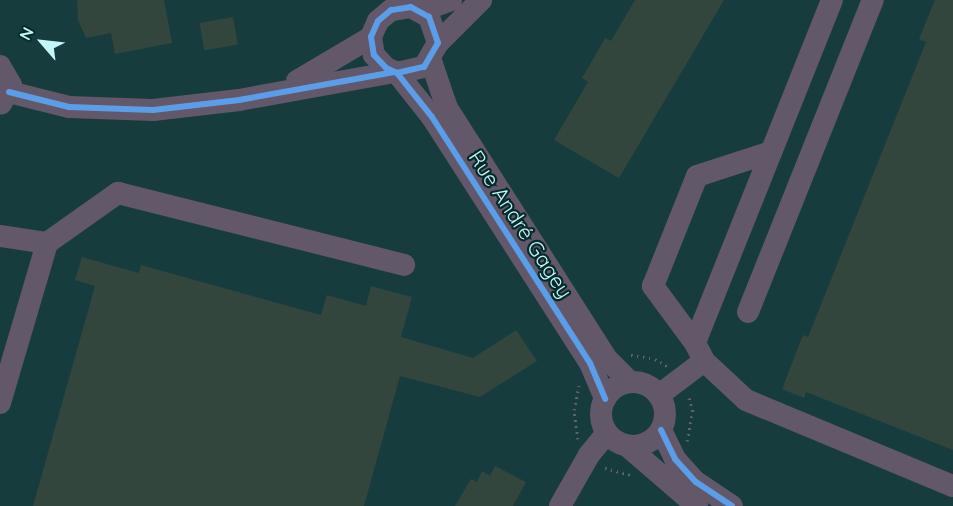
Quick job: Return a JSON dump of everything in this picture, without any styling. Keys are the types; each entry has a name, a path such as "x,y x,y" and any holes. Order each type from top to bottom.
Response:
{"street":[{"path":"280,90 345,56 371,37 389,5 421,11 451,0"},
{"path":"0,66 9,78 5,98 69,107 142,110 197,106 280,90 416,72 481,0"},
{"path":"659,395 700,352 771,152 832,0"},
{"path":"747,312 873,0"},
{"path":"421,11 434,24 435,52"},
{"path":"371,37 374,55 396,73"},
{"name":"Rue André Gagey","path":"435,52 447,108 606,358 630,382"},
{"name":"Rue André Gagey","path":"396,73 432,117 590,363 605,399"},
{"path":"771,152 697,176 652,286 700,352 746,400 953,486"},
{"path":"0,403 47,243 118,193 404,265"},
{"path":"0,236 47,243"},
{"path":"626,445 646,443 661,430 665,412 659,395 646,385 630,382 615,387 605,399 601,416 607,433 626,445 697,506"},
{"path":"661,430 675,459 696,482 732,506"},
{"path":"560,506 589,455 607,433"}],"path":[{"path":"622,354 655,359 668,367"},
{"path":"581,382 574,410 581,446"},
{"path":"686,448 693,411 688,394"},
{"path":"601,466 622,475 638,473"}],"shaded area":[{"path":"0,0 953,0 953,506 0,506"}],"building":[{"path":"77,0 164,0 172,43 115,54 111,33 86,38 78,20"},
{"path":"635,0 724,0 619,178 554,140 588,82 582,78 605,38 611,41"},
{"path":"935,0 953,0 953,450 806,392 804,398 782,389 803,335 808,337 926,42 919,39"},
{"path":"233,17 238,45 204,50 200,23"},
{"path":"82,257 139,273 141,265 321,315 327,295 366,306 371,286 412,297 401,337 473,358 516,330 537,361 480,397 400,376 364,506 33,506 95,286 75,280"},
{"path":"495,466 526,482 513,506 455,506 471,479 477,482 482,471 490,476"}],"cycle path":[{"path":"397,73 424,67 438,43 429,17 411,7 391,10 378,21 371,37 374,55 386,68 397,73 432,117 590,363 605,399"},
{"path":"9,92 69,107 153,110 239,100 394,72"},
{"path":"661,430 675,459 696,482 732,506"}]}
